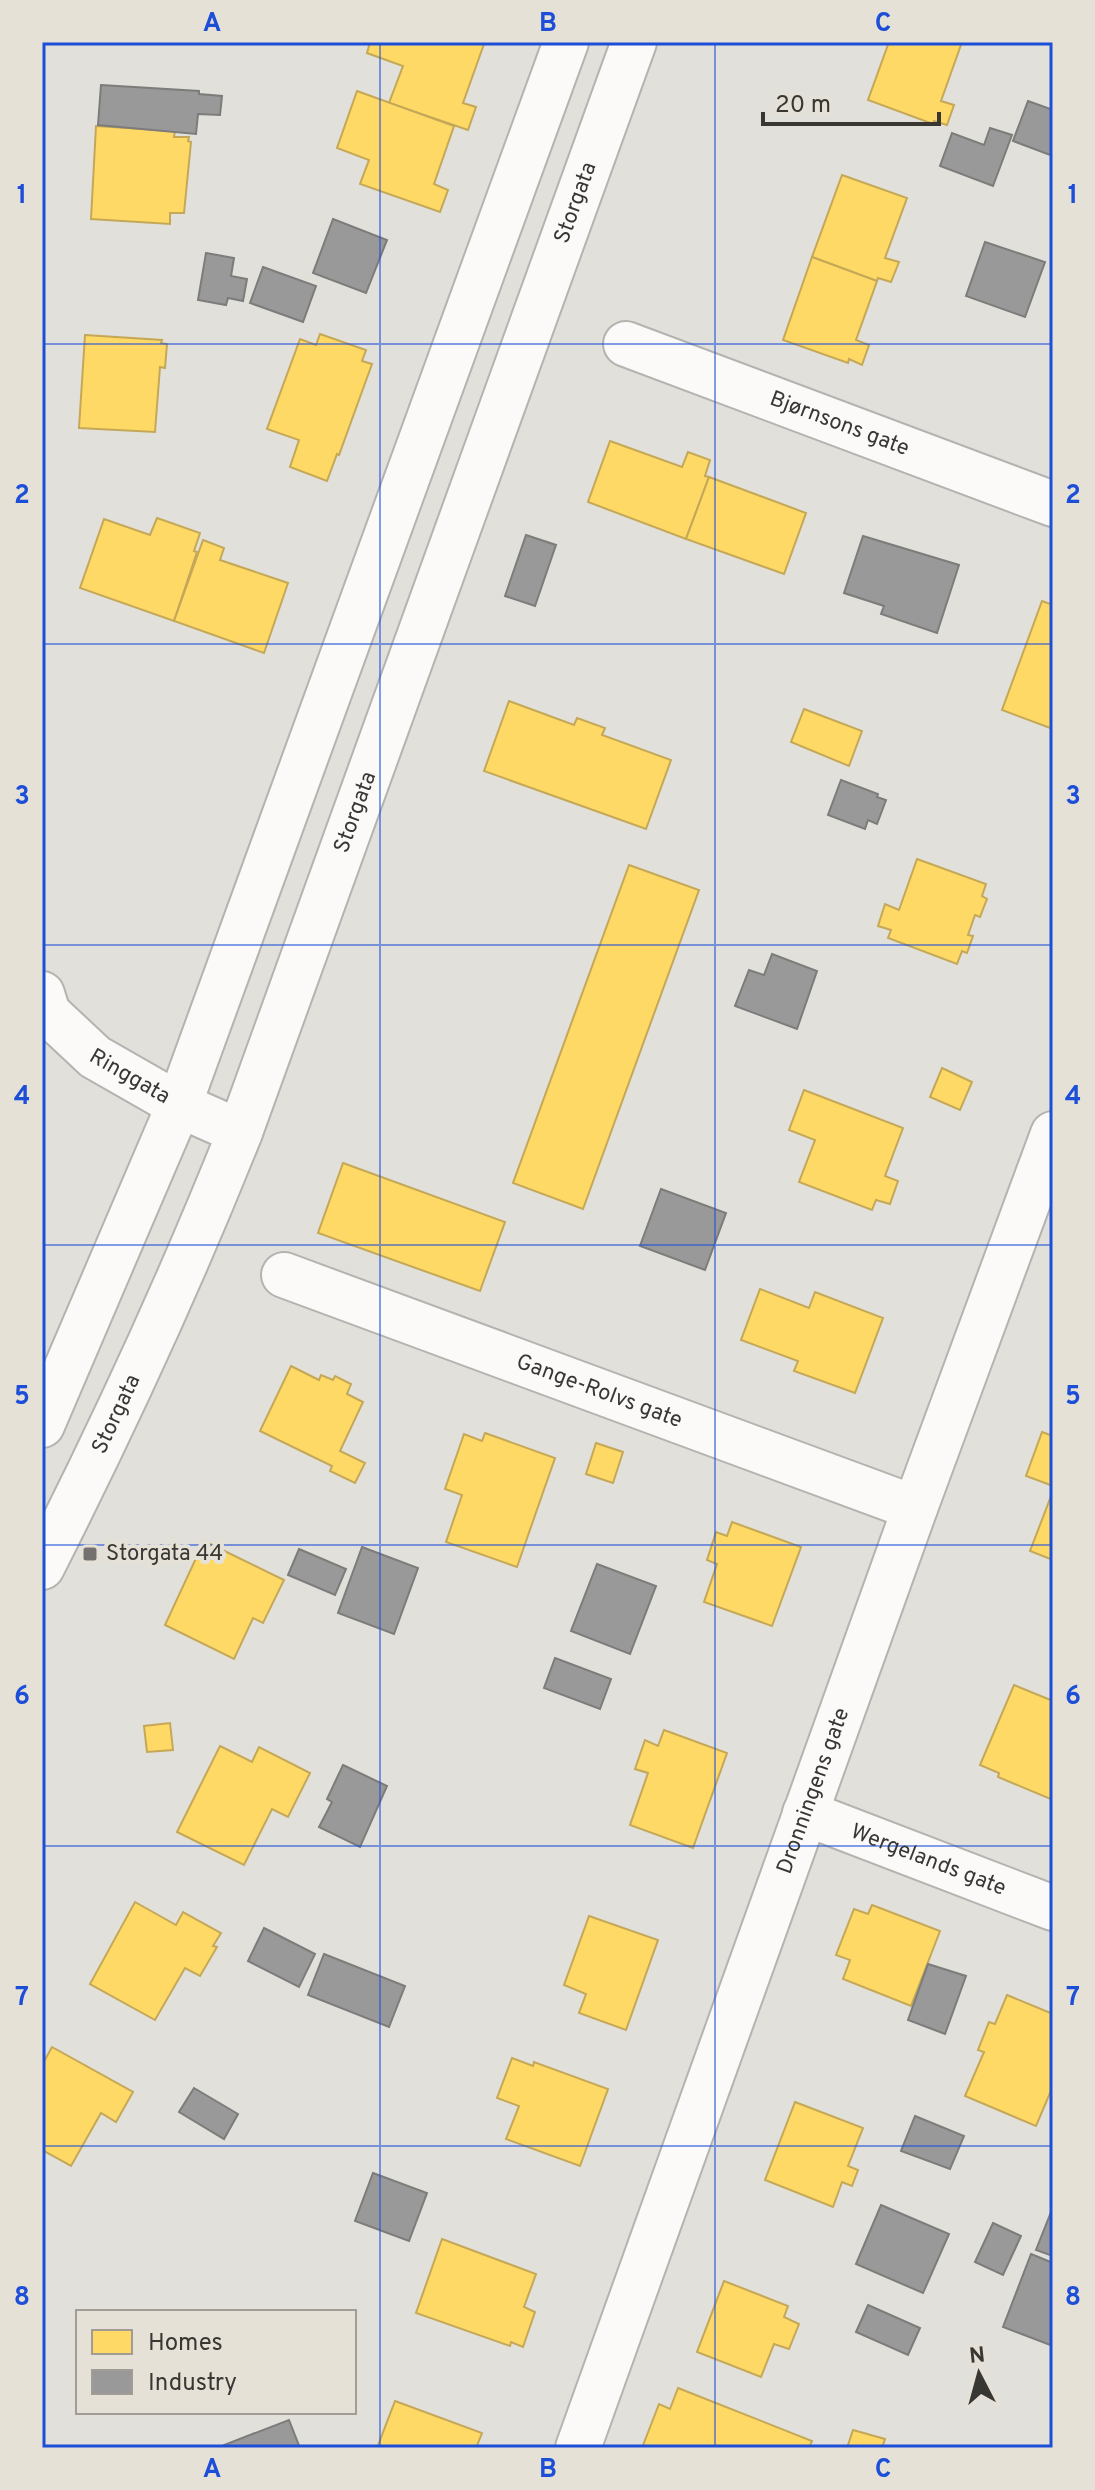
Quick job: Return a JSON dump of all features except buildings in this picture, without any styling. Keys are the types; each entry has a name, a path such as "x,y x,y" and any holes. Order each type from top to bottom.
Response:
{"street":[{"path":"42,1425 179,1105 566,42"},
{"name":"Storgata","path":"42,1567 95,1461 209,1210 240,1132 634,42"},
{"name":"Bjørnsons gate","path":"626,344 1053,504"},
{"name":"Ringgata","path":"44,1008 95,1057 179,1105 240,1132"},
{"name":"Dronningens gate","path":"578,2448 915,1508 1037,1229 1053,1134"},
{"name":"Gange-Rolvs gate","path":"284,1275 915,1508"},
{"name":"Wergelands gate","path":"805,1813 1053,1908"}],"place":[{"name":"Storgata 44","path":"90,1554"}]}
